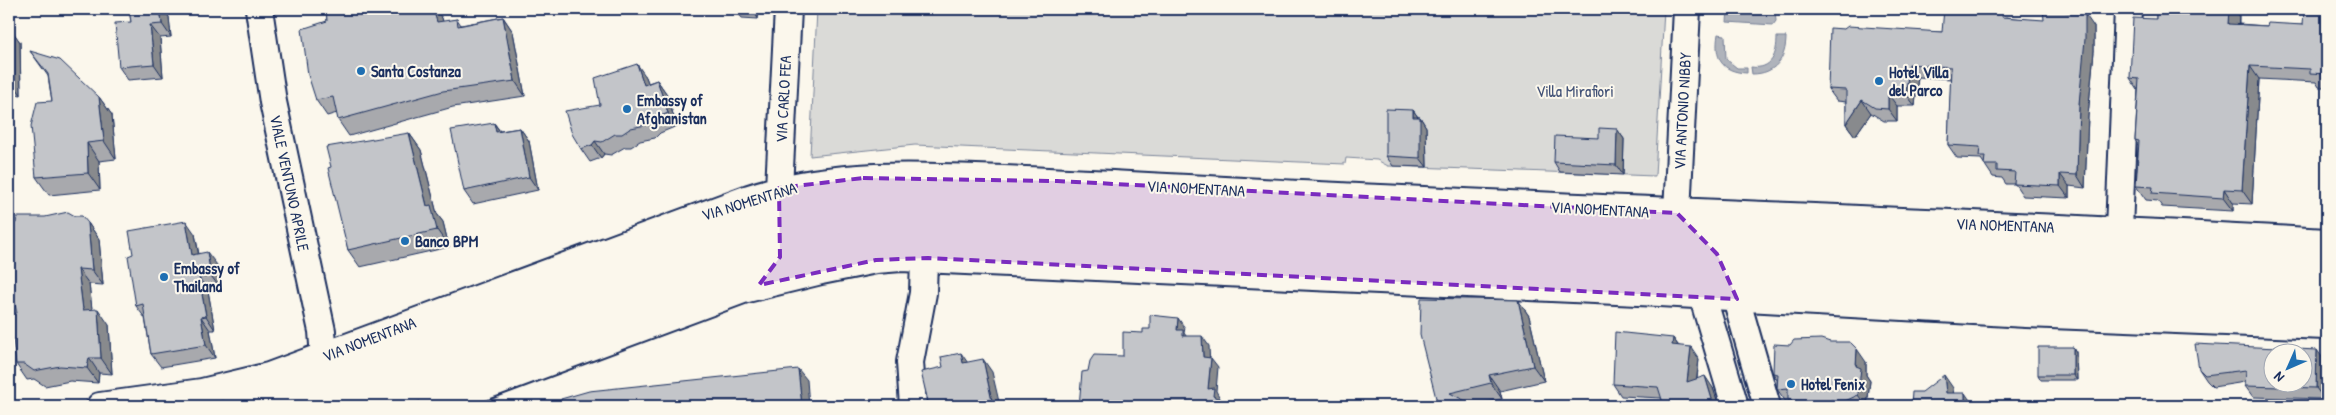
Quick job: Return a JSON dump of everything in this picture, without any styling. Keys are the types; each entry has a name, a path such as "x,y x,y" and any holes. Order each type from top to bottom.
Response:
{"main road":[{"name":"VIA NOMENTANA","path":"322,390 514,330 738,249 781,236 852,222 927,217 1691,251 1728,277 2327,283"}],"street":[{"name":"VIALE VENTUNO APRILE","path":"259,9 273,102 320,318 322,390"},
{"name":"VIA CARLO FEA","path":"781,236 779,188 788,9"},
{"name":"VIA ANTONIO NIBBY","path":"1687,9 1691,251 1735,406"},
{"path":"2119,229 2128,9"},
{"name":"VIA NOMENTANA","path":"236,406 322,390 779,188 864,178 942,177 1691,251 2119,229 2327,242"},
{"name":"VIA NOMENTANA","path":"367,406 781,236"},
{"path":"759,285 772,271 781,236"},
{"name":"VIA NOMENTANA","path":"1691,251 1728,277 2026,314 2327,326"},
{"name":"VIA NOMENTANA","path":"432,406 759,285 876,260 1691,251 2327,265"},
{"path":"912,406 910,362 923,293 924,258"},
{"name":"VIA NOMENTANA","path":"1728,277 2327,303"},
{"path":"1728,277 1767,406"},
{"name":"VIA NOMENTANA","path":"100,406 209,390 269,376 322,390"}],"highlighted area":[{"path":"863,178 1057,181 1677,213 1717,254 1737,299 928,258 876,260 759,285 780,257 779,188"}],"green space":[{"name":"Villa Mirafiori","path":"817,9 1664,9 1655,176 1388,166 1377,160 1346,158 1345,164 915,145 810,156"}],"shaded area":[{"path":"1728,9 1775,9 1776,21 1773,25 1727,22"},
{"path":"1718,34 1725,35 1726,59 1737,68 1747,68 1747,73 1731,70 1721,62 1717,50"},
{"path":"1777,37 1786,37 1784,52 1778,64 1767,71 1752,74 1751,67 1764,66 1772,60 1776,49"}],"building":[{"path":"129,9 160,9 162,24 150,25 154,64 119,67 115,23 131,22"},
{"path":"326,9 433,9 437,22 457,19 458,26 503,17 515,81 443,91 338,120 333,97 316,100 308,75 302,29 327,21"},
{"path":"738,9 755,9 755,13 738,13"},
{"path":"1944,9 2003,12 2002,17 2044,20 2043,9 2085,14 2085,39 2079,104 2077,175 2060,174 2060,186 2014,184 2015,172 1997,171 1997,165 1984,165 1985,156 1979,156 1980,147 1948,145 1951,67 1909,64 1906,94 1888,94 1888,109 1875,108 1862,100 1846,124 1846,90 1828,89 1830,28 1844,29 1848,26 1942,32"},
{"path":"2156,9 2229,9 2228,24 2267,26 2268,23 2303,25 2304,9 2327,9 2327,74 2310,73 2310,69 2250,66 2242,190 2224,189 2223,198 2152,193 2153,187 2136,186 2139,141 2135,140 2139,79 2130,78 2133,18 2156,19"},
{"path":"9,27 11,29 12,81 9,81"},
{"path":"30,51 60,60 99,97 104,141 87,143 88,173 36,177 31,126 37,102 52,101 48,74"},
{"name":"Embassy of Afghanistan","path":"637,64 644,85 657,80 668,113 651,120 646,125 631,128 622,134 615,134 602,142 595,141 592,145 581,149 572,134 565,111 600,105 595,78"},
{"path":"1386,109 1413,110 1413,117 1420,117 1420,158 1386,156"},
{"path":"494,123 496,132 520,128 529,177 464,191 451,130"},
{"path":"1599,128 1617,129 1616,165 1554,162 1555,136 1599,138"},
{"path":"409,133 427,206 431,205 437,230 348,250 328,168 331,167 326,147"},
{"path":"68,212 75,216 82,216 88,223 92,270 78,269 83,310 98,309 101,358 89,358 87,368 60,366 34,371 24,364 16,364 10,314 17,313 9,281 9,224 16,223 17,217 45,217"},
{"path":"186,221 192,255 207,252 211,276 199,278 206,316 201,317 206,345 151,354 143,304 136,306 128,256 133,254 129,231"},
{"path":"1421,298 1518,300 1533,366 1489,375 1491,383 1450,393 1475,406 1438,406 1420,335"},
{"path":"1150,315 1178,318 1177,330 1183,330 1183,336 1202,336 1203,357 1211,358 1208,389 1214,388 1213,396 1225,402 1222,406 1079,406 1082,372 1088,371 1090,361 1094,355 1123,356 1123,332 1143,333 1143,329 1150,329"},
{"path":"1615,332 1673,338 1672,345 1691,347 1687,382 1705,376 1714,406 1664,406 1658,387 1613,384"},
{"path":"1821,339 1830,342 1850,342 1857,349 1856,366 1861,368 1858,395 1841,403 1832,400 1819,403 1788,400 1788,388 1777,389 1778,374 1773,373 1774,344 1790,345 1794,340"},
{"path":"2195,344 2264,347 2264,387 2245,386 2246,370 2205,375 2199,369"},
{"path":"2038,347 2073,347 2073,375 2038,375"},
{"path":"2314,350 2317,350 2316,388 2314,388"},
{"path":"961,353 963,363 983,359 993,406 929,406 921,372 943,367 941,357"},
{"path":"798,369 802,406 563,406 561,399 589,391"},
{"path":"1944,375 1946,393 1965,393 1965,406 1911,406 1912,392 1922,392"}],"place":[{"name":"Santa Costanza","path":"361,71"},
{"name":"Hotel Villa del Parco","path":"1879,81"},
{"name":"Embassy of Afghanistan","path":"627,109"},
{"name":"Banco BPM","path":"405,241"},
{"name":"Embassy of Thailand","path":"164,277"},
{"name":"Hotel Fenix","path":"1791,384"}]}
